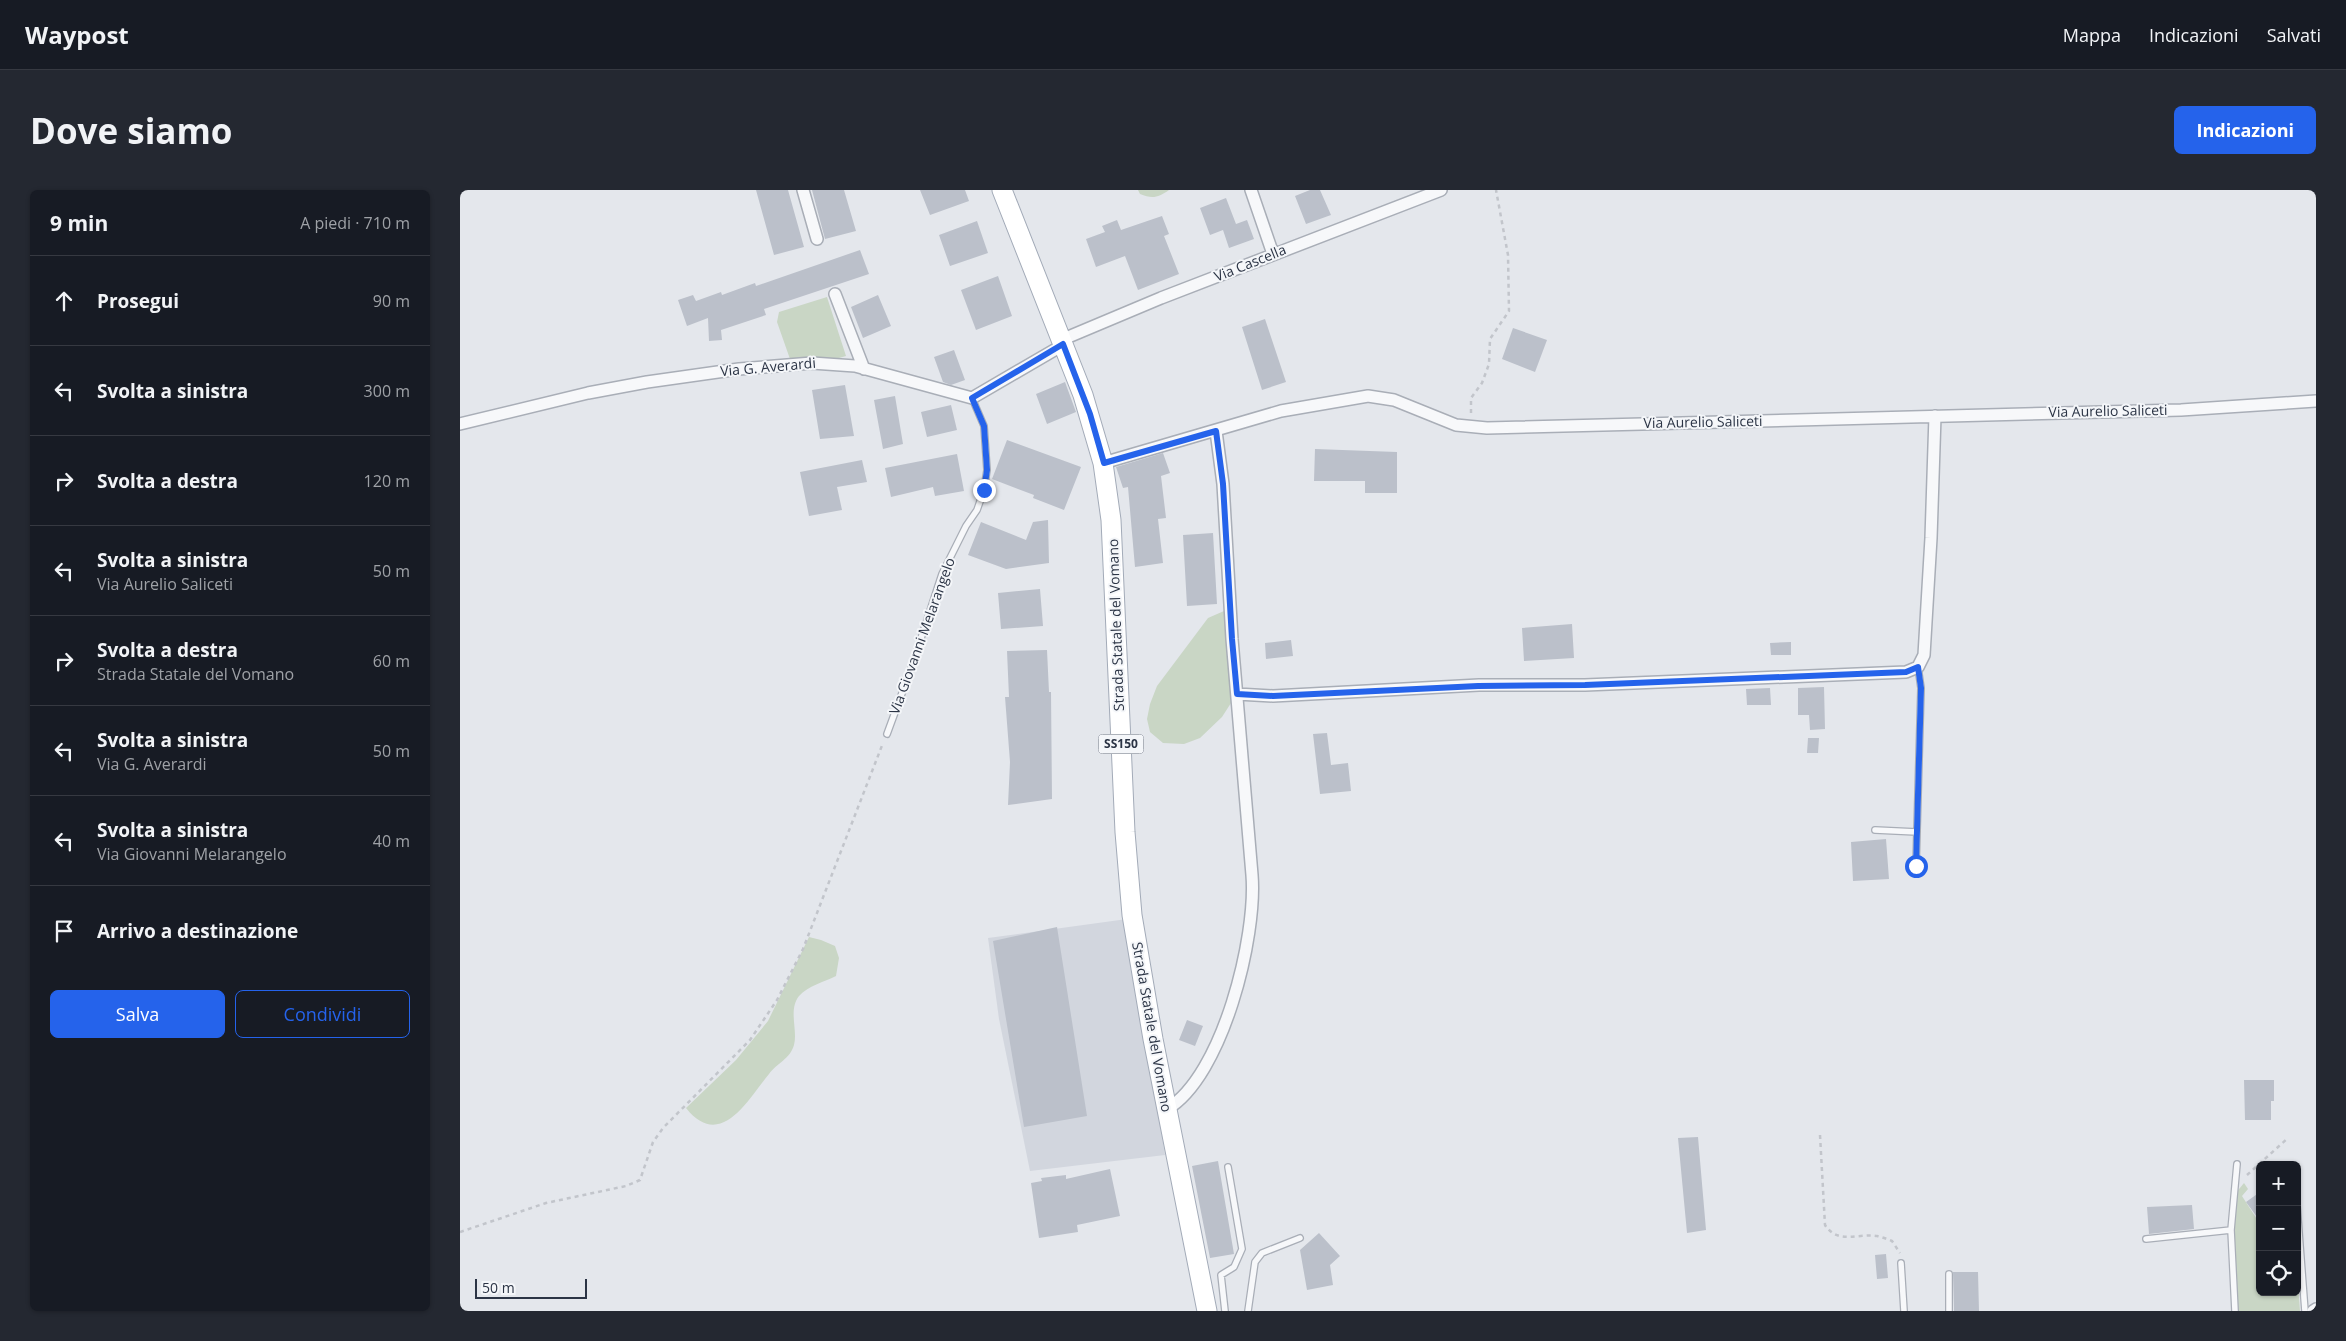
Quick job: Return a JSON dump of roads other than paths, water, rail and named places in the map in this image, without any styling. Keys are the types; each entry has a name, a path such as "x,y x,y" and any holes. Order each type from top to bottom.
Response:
{"main road":[{"name":"Strada Statale del Vomano","path":"1002,190 1088,408 1104,463 1114,548 1122,755 1130,892 1141,971 1206,1311"}],"street":[{"path":"803,190 817,239"},
{"path":"1251,190 1273,254"},
{"name":"Via Cascella","path":"1062,342 1273,254 1441,190"},
{"path":"834,294 864,369"},
{"path":"972,398 1062,342"},
{"name":"Via G. Averardi","path":"460,424 611,388 694,374 812,363 844,364 972,398"},
{"name":"Via Aurelio Saliceti","path":"1104,463 1281,411 1368,396 1394,400 1448,423 1472,427 2181,410 2316,401"},
{"path":"1237,694 1273,696 1478,686 1585,685 1906,672 1918,667 1924,655 1931,538 1935,416"},
{"path":"1167,1109 1179,1100 1195,1081 1219,1040 1232,1000 1251,923 1253,889 1232,639 1223,484 1216,431"},
{"path":"2313,1311 2316,1308"}],"lane":[{"name":"Via Giovanni Melarangelo","path":"887,734 912,666 942,574 966,526 977,510 984,490 987,470 984,426 972,398"},
{"path":"1916,866 1921,688 1918,667"},
{"path":"1875,830 1917,832"},
{"path":"2235,1311 2231,1230 2236,1164"},
{"path":"1226,1311 1221,1275 1234,1267 1242,1249 1228,1166"},
{"path":"2146,1238 2231,1230"},
{"path":"1248,1311 1255,1262 1262,1253 1300,1238"},
{"path":"2300,1251 2305,1311"},
{"path":"1901,1263 1904,1311"},
{"path":"1949,1274 1949,1311"}]}
